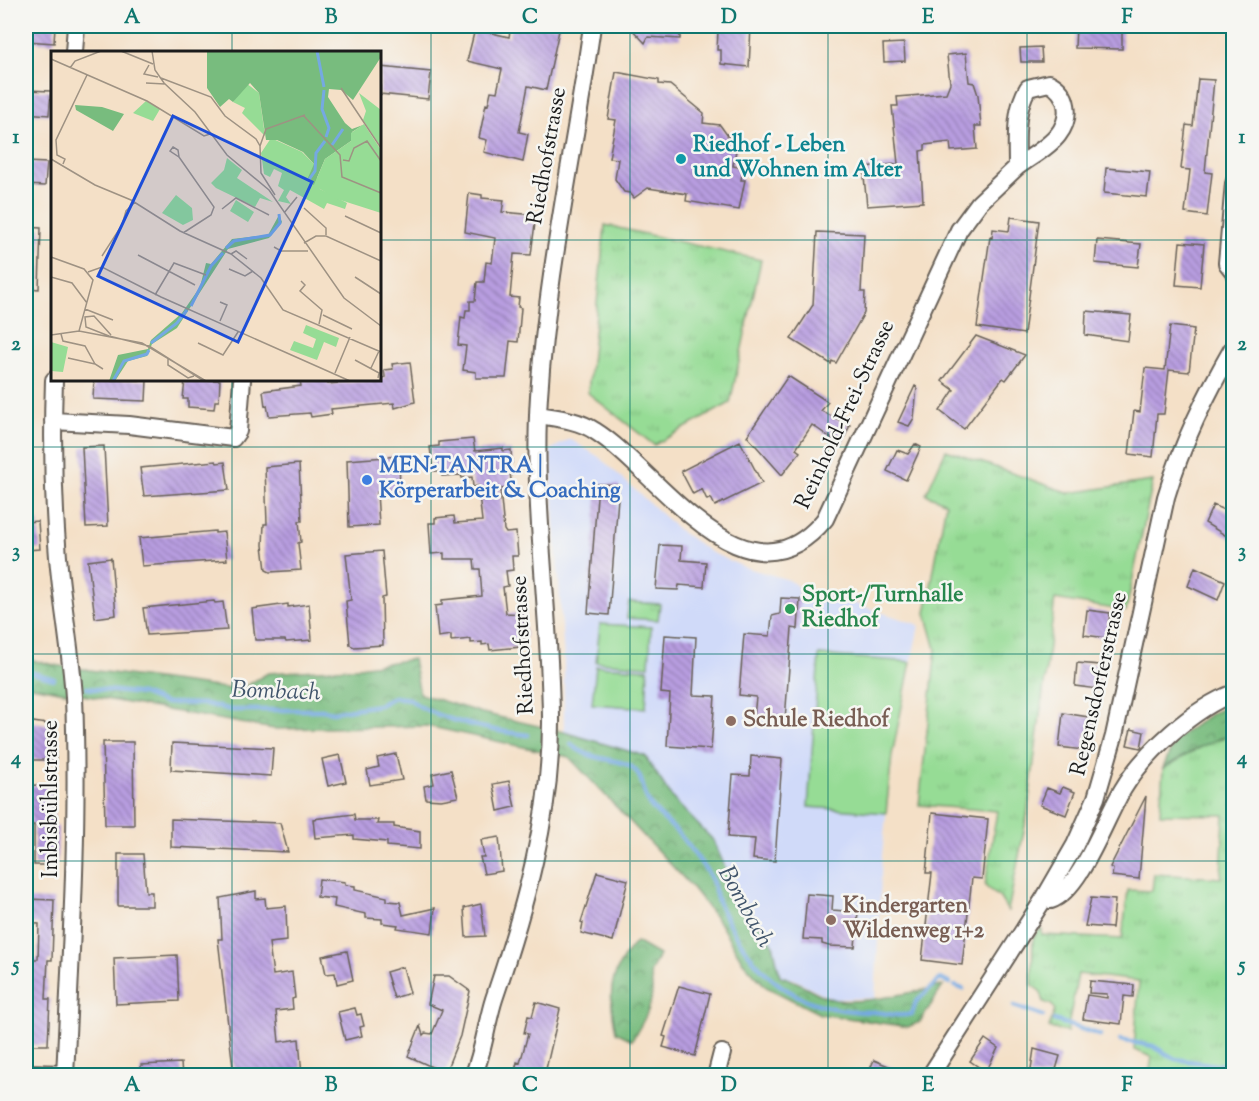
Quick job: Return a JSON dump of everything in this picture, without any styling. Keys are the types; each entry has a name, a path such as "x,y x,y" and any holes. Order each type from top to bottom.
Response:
{"street":[{"path":"74,51 76,26"},
{"name":"Riedhofstrasse","path":"473,1076 480,1059 494,1001 507,966 541,832 547,790 551,717 549,653 539,520 538,415 548,289 592,26"},
{"name":"Reinhold-Frei-Strasse","path":"538,415 567,420 594,430 696,521 734,544 771,551 796,545 809,537 825,519 959,230 979,203 1017,167 1052,141 1063,127 1067,112 1065,97 1059,88 1049,83 1028,88 1023,97 1019,114 1017,167"},
{"path":"1233,183 1227,263 1233,272"},
{"name":"Regensdorferstrasse","path":"930,1076 1045,897 1075,845 1096,798 1109,758 1175,464 1188,430 1233,346"},
{"name":"Imbisbühlstrasse","path":"54,381 53,468 58,557 73,678 75,723 76,837 65,1075"},
{"path":"53,421 129,425 233,438 238,431 242,381"},
{"path":"1045,897 1051,900 1057,898 1070,886 1091,852 1122,789 1150,754 1188,721 1222,697 1233,693"},
{"path":"716,1076 722,1053"},
{"path":"26,1073 65,1075"}],"shaded area":[{"name":"Schule Riedhof","path":"570,439 599,457 680,531 710,552 744,567 789,580 797,586 800,599 823,601 823,593 919,625 892,755 882,855 875,998 833,999 794,979 780,976 773,944 738,896 713,840 673,799 645,757 564,732 564,658 550,450"}],"green space":[{"path":"605,225 761,260 730,403 654,445 588,393"},
{"path":"946,450 1069,493 1153,481 1126,611 1055,599 1027,816 1008,911 1000,898 985,886 997,811 919,805 936,649 926,613 946,503 926,494"},
{"path":"629,602 660,604 658,620 627,618"},
{"path":"600,624 651,627 649,666 596,662"},
{"path":"819,655 911,662 892,755 886,813 808,807"},
{"path":"26,659 60,666 239,690 268,673 352,668 413,659 420,694 482,713 564,732 645,756 673,799 713,840 738,896 773,944 780,976 829,998 848,1001 875,999 943,986 920,1022 908,1027 820,1014 766,987 743,962 719,922 690,885 569,757 427,726 274,729 26,685"},
{"path":"596,666 648,669 646,708 592,704"},
{"path":"1233,704 1233,733 1200,747 1163,768 1175,740 1212,713"},
{"path":"1233,733 1233,1075 1149,1075 1152,1057 1134,1050 1139,981 1078,974 1067,1032 1049,1028 1055,1010 1052,1005 1044,1002 1041,992 1032,985 1033,939 1039,930 1042,930 1042,935 1122,939 1128,890 1152,891 1154,874 1221,878 1224,815 1160,814 1163,769 1202,746"},
{"path":"636,942 659,955 650,973 652,992 649,1008 632,1040 616,1032 611,995 615,974"}],"building":[{"path":"26,26 55,26 54,43 26,41"},
{"path":"511,26 560,26 546,90 528,86 519,132 528,134 523,162 484,152 487,140 479,138 486,104 488,105 491,91 497,92 502,69 467,61 475,29 509,37"},
{"path":"629,26 680,26 680,39 648,37 645,43"},
{"path":"722,26 751,26 749,67 721,64 721,50 717,50 718,31 722,31"},
{"path":"1076,26 1122,26 1122,49 1075,48"},
{"path":"904,43 905,61 884,62 883,44"},
{"path":"1041,47 1042,62 1021,62 1020,48"},
{"path":"966,53 969,82 974,83 978,95 981,126 975,126 977,149 951,151 950,142 925,145 925,150 920,151 923,202 867,206 863,167 898,164 892,106 898,106 897,97 946,93 950,83 947,55"},
{"path":"381,67 431,72 428,99 381,94"},
{"path":"616,72 659,80 659,84 670,85 704,113 703,123 720,125 730,139 738,140 733,166 743,168 741,180 745,180 739,210 686,201 687,194 648,188 634,198 630,193 624,192 615,179 618,159 609,158 616,120 608,119"},
{"path":"1198,79 1214,80 1205,172 1212,173 1207,216 1185,213 1190,170 1181,169 1186,125 1193,126"},
{"path":"26,90 51,91 49,115 26,113"},
{"path":"26,162 47,163 45,186 26,185"},
{"path":"1106,168 1150,172 1147,197 1104,193"},
{"path":"469,193 482,195 482,198 504,200 502,212 536,215 531,255 514,254 510,297 519,298 518,307 521,308 518,342 510,341 506,378 476,378 476,372 463,370 466,346 458,345 461,317 465,318 466,310 470,310 470,301 475,301 477,282 484,282 486,262 492,263 495,238 465,232"},
{"path":"1011,217 1039,221 1024,334 977,327 990,237 992,238 993,229 1009,231"},
{"path":"26,227 41,228 39,289 26,288"},
{"path":"817,232 864,234 861,292 865,292 864,313 836,363 832,361 831,364 791,339 813,305"},
{"path":"1097,240 1141,244 1138,267 1095,263"},
{"path":"1180,242 1204,244 1200,287 1176,285"},
{"path":"1086,311 1131,315 1128,341 1085,335"},
{"path":"1170,326 1194,329 1189,372 1169,370 1164,414 1157,414 1153,457 1129,454 1134,411 1140,412 1145,368 1165,370"},
{"path":"976,336 1025,355 1006,380 1003,378 964,429 940,411 954,390 942,381"},
{"path":"410,362 415,402 395,408 394,403 331,409 332,414 311,417 310,413 269,416 267,405 265,406 263,391 301,386 300,381 328,381 328,384 381,381 385,377 384,370 393,369 392,364"},
{"path":"788,376 828,402 821,411 850,425 841,445 812,425 796,449 800,452 782,475 747,436"},
{"path":"94,381 147,381 146,401 93,399"},
{"path":"185,381 220,381 219,401 215,401 214,409 188,407 188,399 183,399"},
{"path":"915,386 917,387 914,418 909,426 898,422"},
{"path":"473,439 475,451 503,448 503,451 511,450 512,463 509,464 512,488 500,489 504,530 506,533 516,532 518,556 512,556 513,570 506,571 508,586 503,587 506,613 523,614 526,637 519,638 520,647 490,650 489,644 471,643 471,639 451,641 451,635 438,637 435,606 442,605 442,600 482,596 480,569 475,569 474,559 444,559 444,553 431,554 429,523 435,523 435,518 454,516 455,523 482,521 478,486 473,487 472,477 442,476 442,471 433,471 430,447 439,446 439,442"},
{"path":"740,441 762,483 715,506 711,498 707,500 702,489 693,494 681,471"},
{"path":"915,444 921,447 906,480 887,471 897,450 908,454"},
{"path":"104,446 108,526 86,527 82,447"},
{"path":"399,456 400,491 377,492 379,525 349,527 347,460"},
{"path":"216,461 217,463 225,462 229,490 144,496 140,468"},
{"path":"299,464 302,521 299,521 301,542 298,543 301,570 270,572 266,570 263,545 264,524 267,524 265,467"},
{"path":"598,484 619,485 609,615 588,613"},
{"path":"1233,499 1233,540 1205,523 1213,505 1228,512"},
{"path":"38,521 40,549 26,550 26,522"},
{"path":"215,531 215,533 224,532 227,560 142,566 139,538"},
{"path":"660,545 682,546 681,560 706,562 704,587 679,585 678,590 656,589"},
{"path":"382,551 386,597 382,598 383,645 354,647 350,645 346,601 351,600 346,554"},
{"path":"111,558 116,615 95,618 88,561"},
{"path":"1195,567 1225,581 1218,600 1188,586"},
{"path":"781,598 800,599 798,629 792,628 785,720 754,717 756,697 739,695 744,634 770,636 772,616 780,614"},
{"path":"214,601 215,603 223,602 227,630 147,635 143,608"},
{"path":"288,604 288,607 309,604 312,640 286,642 285,640 255,640 252,609"},
{"path":"1087,610 1110,613 1107,638 1084,635"},
{"path":"665,635 696,637 693,695 715,696 711,749 667,746 670,694 661,693"},
{"path":"1077,663 1100,665 1098,689 1075,686"},
{"path":"1063,713 1095,718 1094,734 1086,733 1083,750 1059,747"},
{"path":"26,721 54,725 56,760 26,760"},
{"path":"1131,729 1144,732 1141,748 1127,745"},
{"path":"103,742 133,742 134,825 105,825"},
{"path":"172,743 273,748 271,776 171,770"},
{"path":"396,754 402,780 370,785 367,770 379,767 377,758"},
{"path":"340,755 346,782 328,786 322,759"},
{"path":"751,756 782,759 775,861 753,859 755,839 728,837 733,775 750,776"},
{"path":"451,770 458,797 441,800 426,799 424,786 434,784 432,774"},
{"path":"509,781 515,807 498,811 493,784"},
{"path":"31,785 54,786 54,826 58,826 57,865 34,865 34,825 30,825"},
{"path":"1063,787 1075,792 1066,815 1040,805 1047,788 1060,793"},
{"path":"1146,796 1139,879 1112,876 1113,869 1110,867"},
{"path":"932,813 988,819 982,879 972,878 962,965 922,960 932,873 926,873"},
{"path":"354,814 355,820 378,820 377,824 394,824 394,827 420,831 420,849 387,846 387,842 354,839 354,835 315,838 313,819"},
{"path":"171,819 280,823 288,852 171,847"},
{"path":"499,837 502,871 484,874 480,857 484,857 481,840"},
{"path":"118,854 143,854 146,892 152,892 152,906 118,906"},
{"path":"597,872 628,880 613,941 581,933 583,923 581,922"},
{"path":"319,879 345,882 345,885 355,886 355,890 387,897 387,901 400,902 403,915 435,908 432,933 397,928 398,925 382,923 382,919 366,918 366,914 334,907 335,899 317,897"},
{"path":"256,891 256,899 265,898 266,908 286,906 287,941 269,943 273,975 292,972 295,998 292,999 293,1009 276,1011 279,1042 299,1039 302,1076 234,1076 218,939 222,939 220,898"},
{"name":"Kindergarten Wildenweg 1+2","path":"807,894 833,896 832,910 858,912 855,947 829,946 822,944 822,940 803,939"},
{"path":"1091,898 1115,900 1112,928 1085,926"},
{"path":"26,899 54,900 52,960 48,960 46,999 50,999 48,1045 26,1045 26,959 38,959 39,924 26,923"},
{"path":"481,904 485,936 466,937 464,908"},
{"path":"347,951 353,980 337,984 335,973 326,974 322,956"},
{"path":"177,955 179,1001 116,1004 114,958"},
{"path":"403,967 410,993 394,998 386,972"},
{"path":"434,976 449,976 470,991 460,1036 445,1073 408,1056 420,1026 423,1035 432,1034 442,1010 428,1004"},
{"path":"1090,981 1134,985 1133,997 1124,996 1121,1024 1083,1019 1087,995 1107,998 1107,994 1089,993"},
{"path":"679,986 710,994 695,1056 663,1047 666,1037 663,1036"},
{"path":"536,1002 560,1009 546,1069 553,1071 553,1076 514,1076 528,1034 524,1033 528,1016 532,1017"},
{"path":"355,1008 357,1015 361,1014 364,1026 360,1027 362,1036 345,1040 338,1012"},
{"path":"985,1039 998,1048 986,1072 970,1061"},
{"path":"1034,1049 1060,1056 1055,1073 1050,1071 1049,1076 1030,1076"},
{"path":"874,1060 910,1075 910,1076 867,1076"},
{"path":"181,1063 182,1076 141,1076 141,1065"}],"waterway":[{"name":"Bombach","path":"26,671 54,679"},
{"name":"Bombach","path":"87,688 142,694 164,703 206,704 231,710 333,712 379,705 394,697 410,699 433,713 448,718 500,731 528,735"},
{"name":"Bombach","path":"571,744 589,755 623,763 636,771 650,805 679,834 708,874 719,904 745,950 778,984 797,996 819,1005 844,1010 906,1015 912,1014 916,1002 940,979 950,983"},
{"name":"Bombach","path":"955,986 963,989"},
{"path":"1014,1006 1043,1016"},
{"name":"Bombach","path":"1054,1020 1100,1035"},
{"name":"Bombach","path":"1120,1040 1153,1046 1175,1059 1216,1065 1234,1064"}],"place":[{"name":"Riedhof - Leben und Wohnen im Alter","path":"681,159"},
{"name":"MEN-TANTRA | Körperarbeit & Coaching","path":"367,480"},
{"name":"Sport-/Turnhalle Riedhof","path":"790,609"},
{"name":"Schule Riedhof","path":"731,721"},
{"name":"Kindergarten Wildenweg 1+2","path":"831,920"}]}
